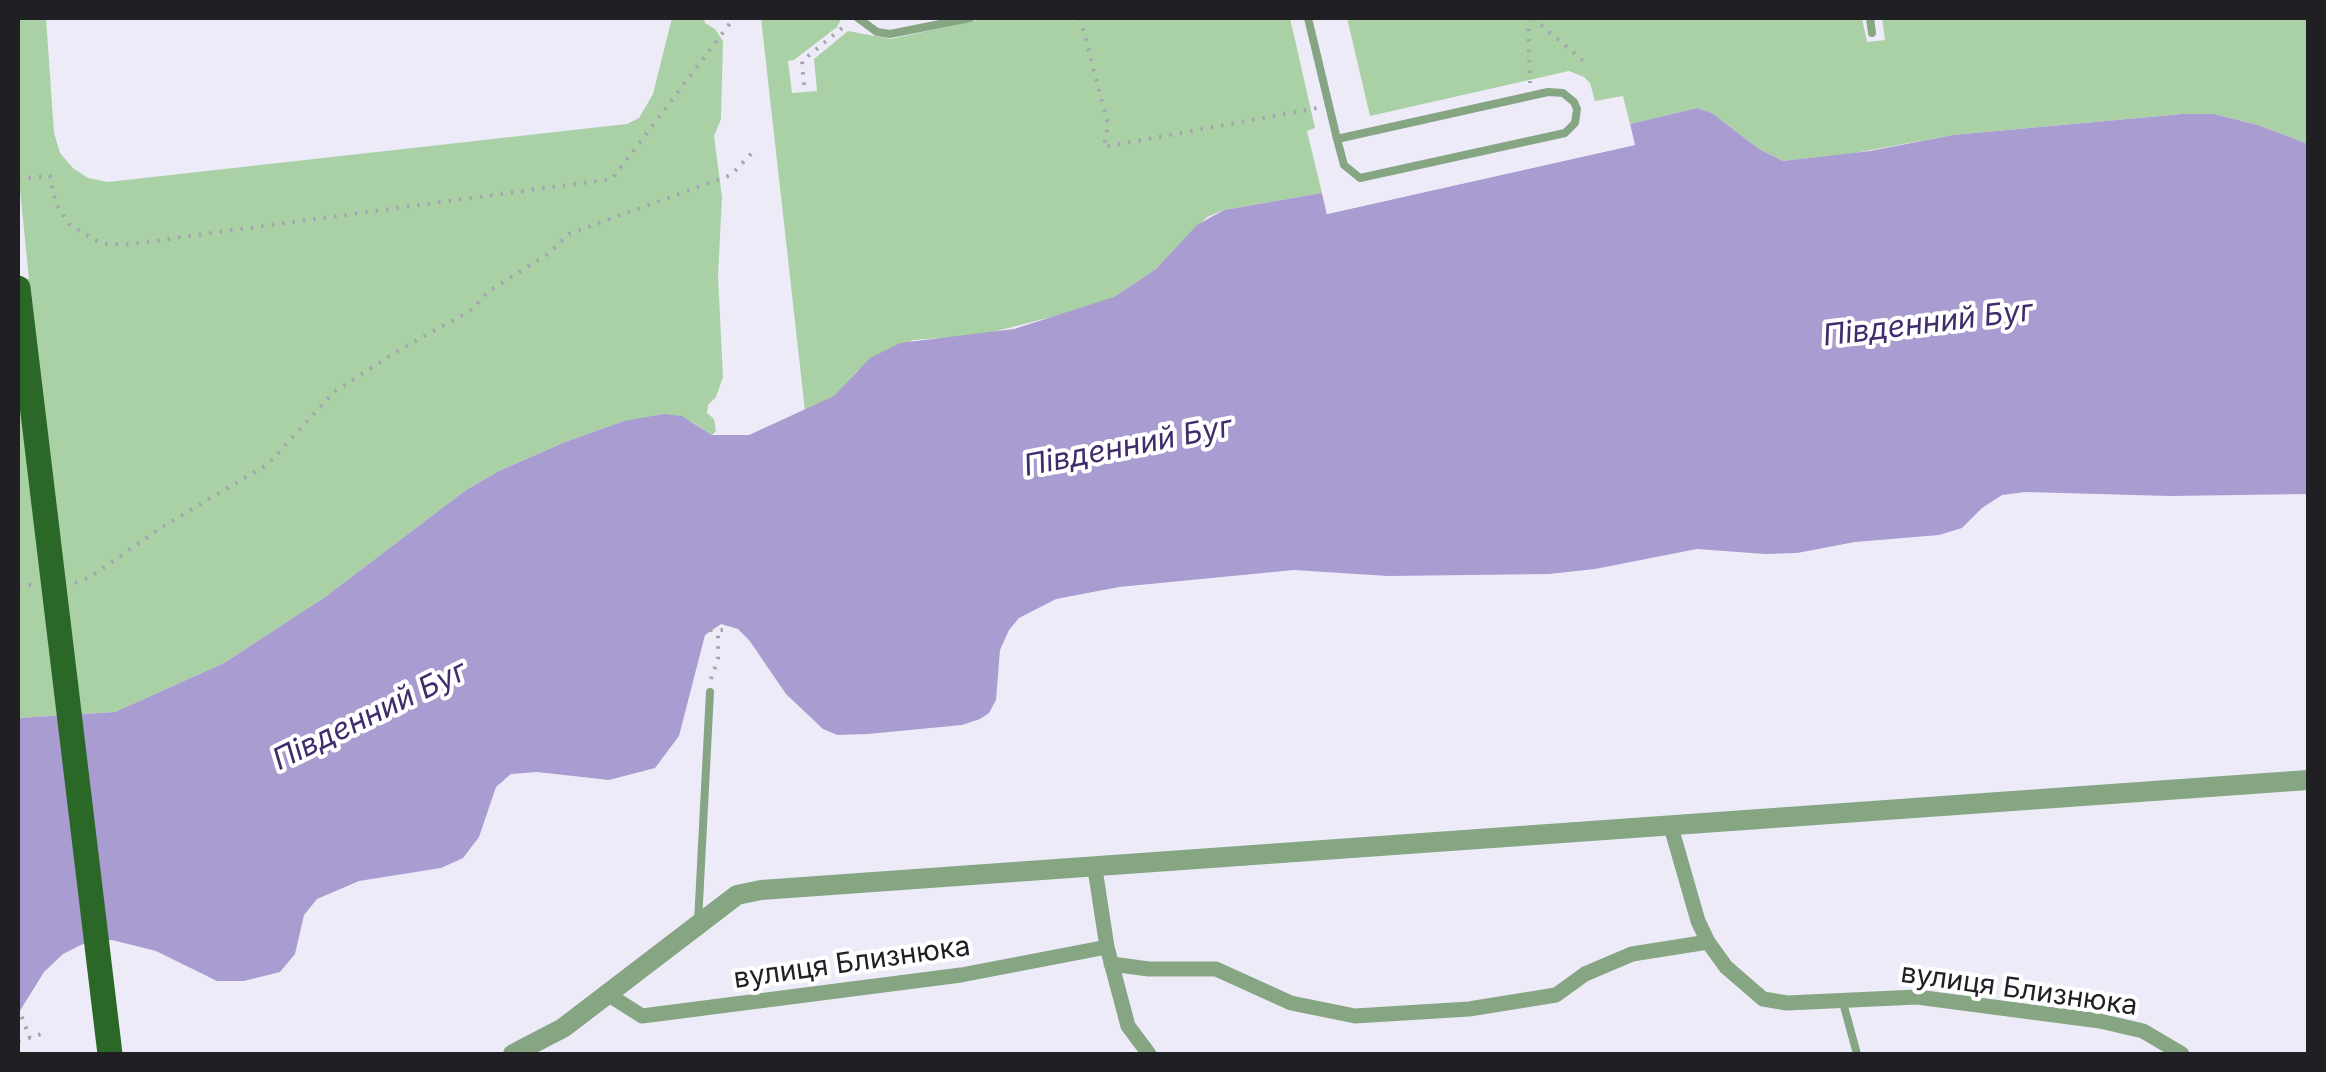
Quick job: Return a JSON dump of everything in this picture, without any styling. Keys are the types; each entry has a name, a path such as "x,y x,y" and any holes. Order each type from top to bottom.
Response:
{"main road":[{"path":"18,288 110,1054"}],"street":[{"path":"513,1054 534,1050 737,895 760,890 2308,780"},
{"name":"вулиця Близнюка","path":"1671,827 1698,921 1708,942 1726,968 1763,999 1787,1002 1917,997 2100,1021 2143,1031 2182,1054"},
{"path":"1094,869 1107,947 1128,1026 1149,1054"},
{"path":"1111,964 1149,970 1216,970 1291,1002 1355,1016 1468,1009 1556,995 1585,974 1632,954 1708,942"},
{"name":"вулиця Близнюка","path":"609,995 642,1016 961,975 1107,947"}],"lane":[{"path":"856,18 877,32 890,34 970,18"},
{"path":"1308,18 1337,139 1348,171 1367,178 1558,135 1575,123 1577,109 1569,96 1555,92 1337,139"},
{"path":"1870,18 1872,33"},
{"path":"698,926 710,692"},
{"path":"1842,998 1858,1054"}],"path":[{"path":"18,180 50,176 56,204 68,224 100,243 123,246 612,180 734,18"},
{"path":"804,85 802,60 856,18"},
{"path":"1080,18 1108,124 1104,146 1330,106"},
{"path":"1531,18 1588,65"},
{"path":"1530,96 1531,18"},
{"path":"68,585 90,578 162,527 268,464 334,392 470,311 490,291 548,254 569,234 731,175 753,152"},
{"path":"18,584 52,585"},
{"path":"710,630 727,630"},
{"path":"710,692 718,660 718,630"},
{"path":"18,1008 30,1038"},
{"path":"18,1040 45,1033"}],"green space":[{"path":"18,18 46,18 54,133 60,153 88,178 108,182 627,124 639,118 653,94 672,18 704,18 723,41 721,119 714,136 722,197 718,276 723,377 707,413 714,419 716,431 712,435 691,421 624,421 565,442 466,490 325,597 224,663 115,712 18,718 18,277 29,279 18,170"},
{"path":"761,18 842,18 837,27 788,61 792,93 817,91 814,59 848,31 891,39 986,18 1290,18 1315,128 1307,131 1322,193 1224,210 1207,217 1156,269 1094,306 981,335 913,340 858,370 835,396 805,411"},
{"path":"1347,18 1862,18 1867,42 1885,40 1882,18 2308,18 2308,144 2214,114 2182,114 1953,135 1849,154 1783,161 1759,149 1712,113 1697,108 1630,124 1623,96 1595,101 1590,83 1569,71 1370,116"}],"water":[{"name":"Південний Буг","path":"1697,108 1712,113 1759,149 1783,161 1870,151 1953,135 2182,114 2214,114 2308,144 2308,494 2026,492 2002,495 1962,528 1939,535 1855,542 1797,553 1697,549 1549,574 1388,576 1294,570 1119,587 1056,599 1019,618 1000,650 996,700 989,713 980,719 962,725 868,734 837,735 823,729 786,694 749,640 738,629 721,624 705,635 679,736 655,768 609,780 537,772 511,774 496,787 479,837 463,858 441,868 359,881 317,899 304,915 295,954 280,972 244,981 217,981 156,951 112,940 87,942 63,954 44,972 18,1014 18,718 115,712 224,663 325,597 466,490 565,442 624,421 664,414 682,416 712,435 749,435 834,396 870,358 900,343 1014,329 1114,297 1156,269 1197,225 1224,210 1322,193 1327,214 1634,145 1630,124"}],"pier":[{"path":"1630,124 1635,145 1327,214 1322,193 1327,192 1330,208 1629,141 1625,125"}]}
